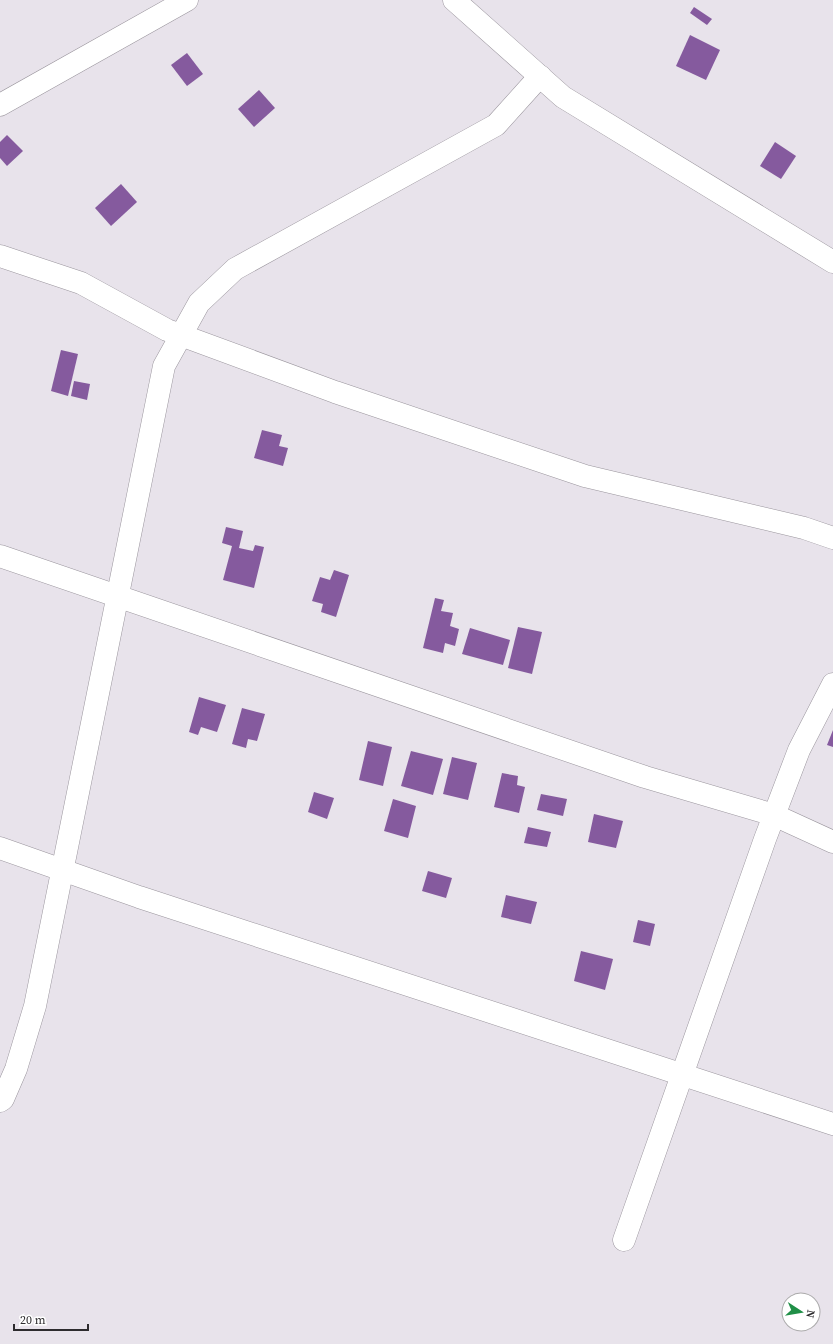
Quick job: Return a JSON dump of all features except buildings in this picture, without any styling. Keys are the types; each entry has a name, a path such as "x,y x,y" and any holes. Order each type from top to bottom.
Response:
{"street":[{"path":"0,105 187,0"},
{"path":"454,0 563,97 833,262"},
{"path":"0,1101 3,1099 16,1069 35,1006 164,366 199,303 236,269 496,125 540,76"},
{"path":"0,256 81,283 167,330 335,392 585,476 804,528 833,538"},
{"path":"0,556 645,777 774,815 833,842"},
{"path":"624,1240 774,815 799,750 833,684"},
{"path":"0,848 139,897 833,1124"}]}
